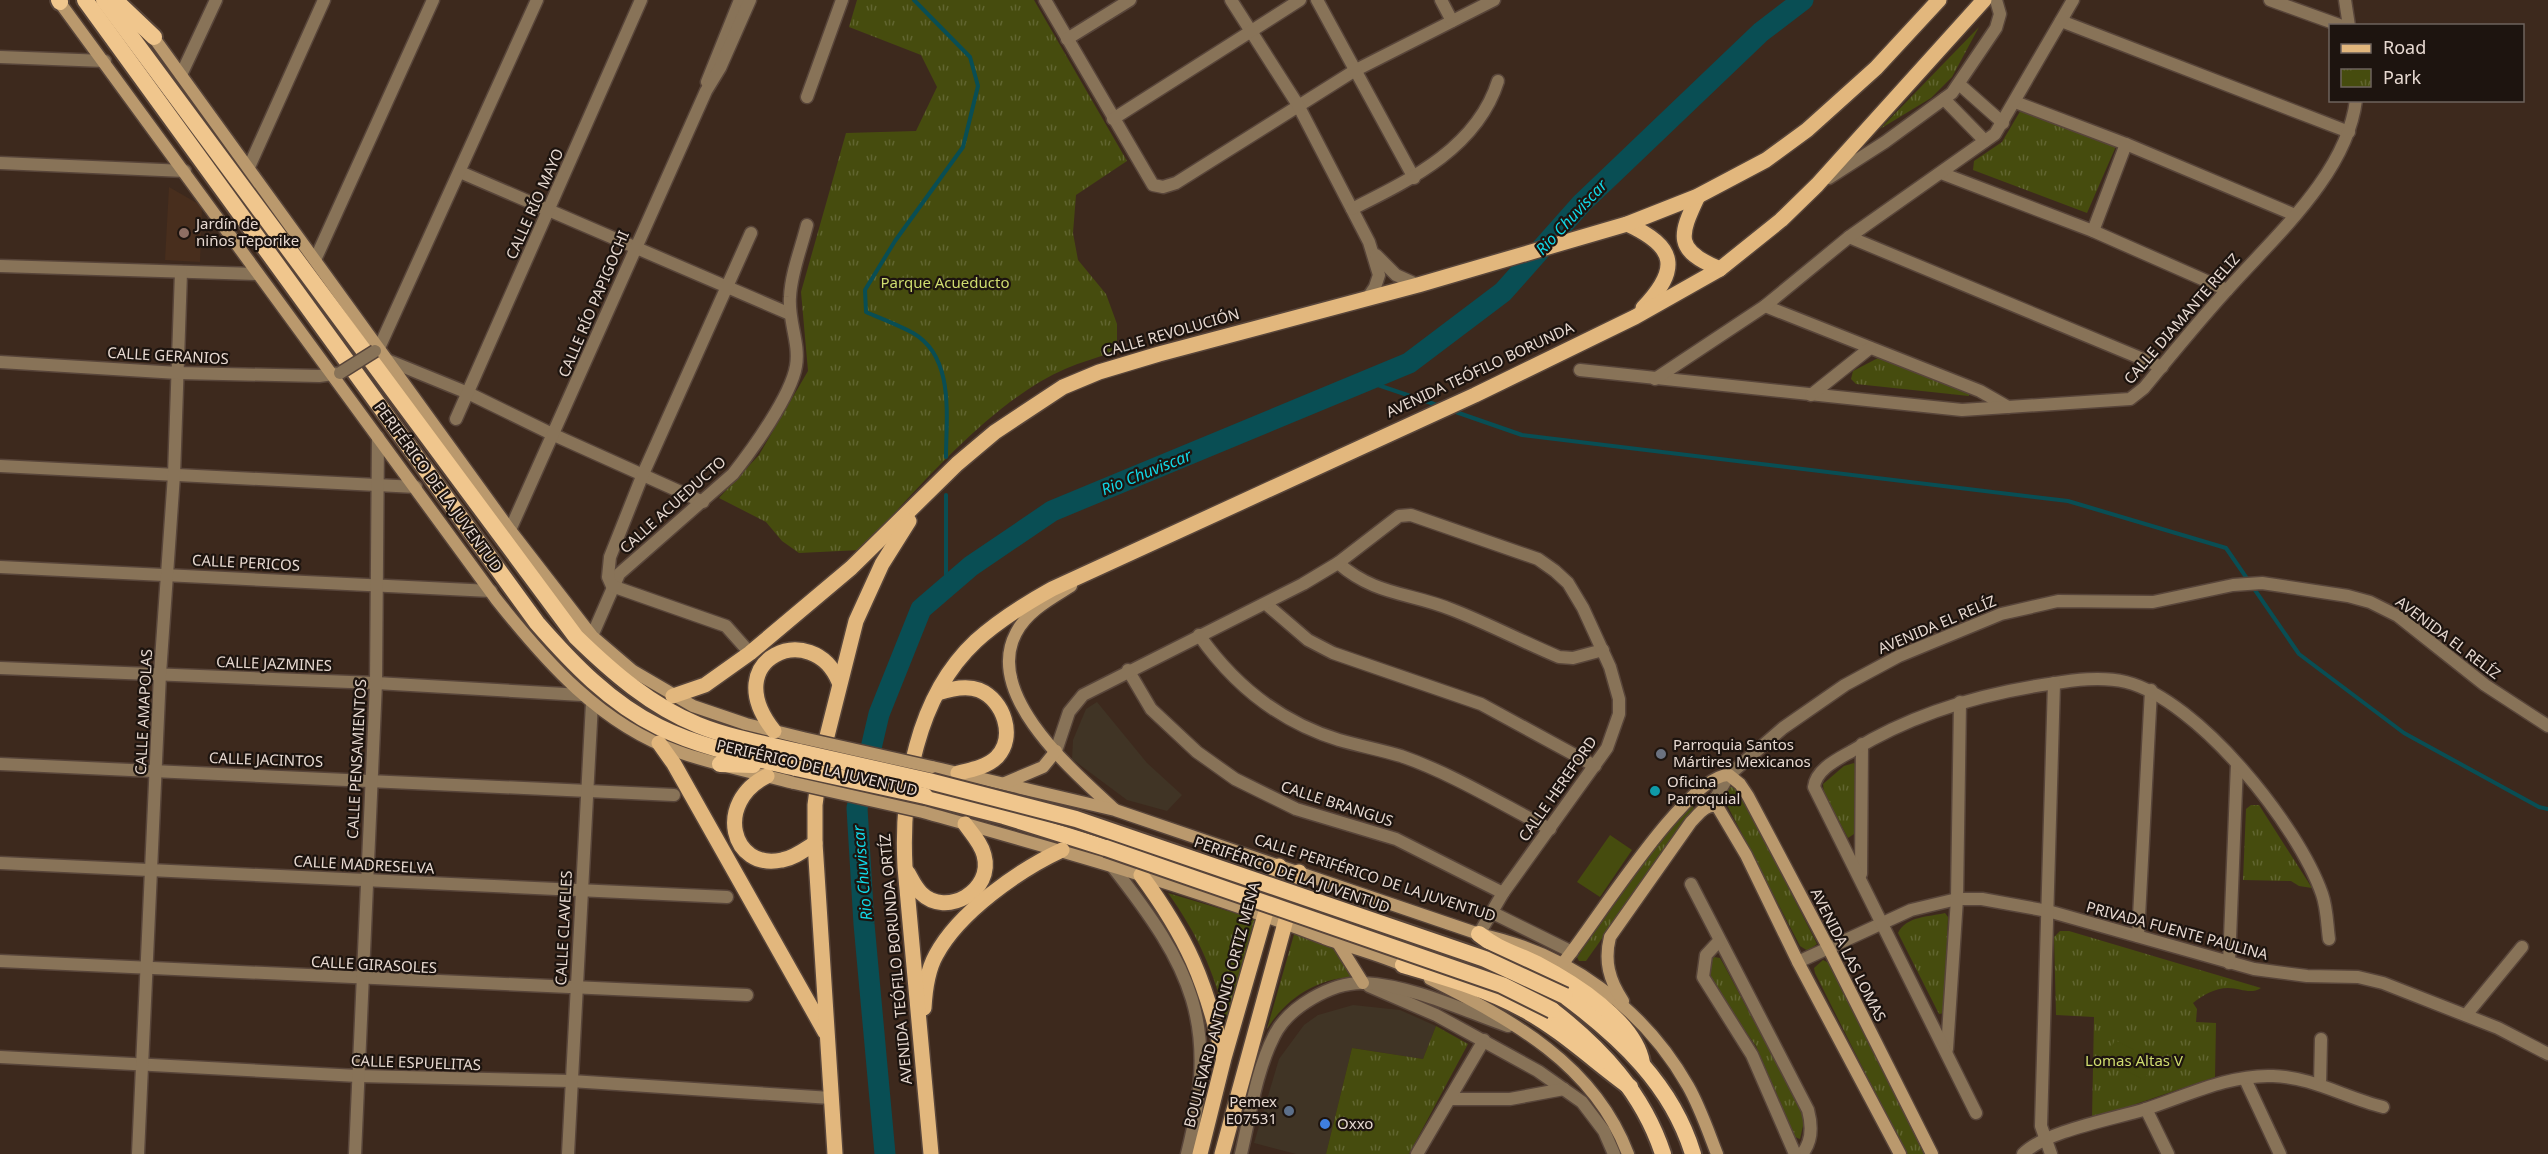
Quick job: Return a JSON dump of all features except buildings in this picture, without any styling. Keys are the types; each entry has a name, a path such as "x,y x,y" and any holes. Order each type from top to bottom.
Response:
{"highway":[{"name":"PERIFÉRICO DE LA JUVENTUD","path":"85,0 537,623 590,680 658,726 732,753 929,781 1076,819 1485,959 1565,996 1599,1021 1642,1063 1665,1094 1686,1132 1693,1154"},
{"name":"PERIFÉRICO DE LA JUVENTUD","path":"104,0 576,637 598,659 663,709 699,726 924,804"},
{"path":"115,0 154,37"},
{"path":"720,764 796,761"},
{"path":"924,804 1004,816 1106,848 1503,985 1552,1010 1598,1049 1630,1087 1656,1133 1663,1154"},
{"path":"1479,934 1498,948 1536,964 1580,990 1633,1039 1642,1063"},
{"path":"1402,965 1456,980 1522,1008 1567,1038 1630,1087"}],"main road":[{"name":"PERIFÉRICO DE LA JUVENTUD","path":"59,1 105,61 258,274 338,375 378,437 514,622 587,699 659,743 720,764 767,776 796,761 774,731 714,715 673,696 633,671 592,636 510,530 377,349 249,167 127,0"},
{"path":"1627,224 1698,196 1766,160 1807,130 1876,68 1939,0"},
{"name":"AVENIDA TEÓFILO BORUNDA","path":"938,693 975,642 1001,620 1052,589 1475,395 1635,317 1720,269 1780,220 1817,185 1984,0"},
{"path":"1698,196 1684,228 1684,240 1695,255 1720,269"},
{"path":"1627,224 1657,240 1663,248 1668,267 1661,289 1635,317"},
{"name":"CALLE REVOLUCIÓN","path":"924,499 957,464 995,432 1063,387 1099,372 1418,285 1627,224"},
{"path":"673,696 705,685 750,653 851,568 924,499"},
{"path":"835,1154 815,843 815,805 821,760 856,621 882,564 924,499"},
{"path":"1115,810 1056,752 1026,716 1016,696 1011,677 1010,657 1015,633 1026,618 1051,599 1119,559"},
{"path":"774,731 758,707 754,691 756,676 766,661 782,652 800,650 816,654 828,663 839,682"},
{"path":"938,693 960,688 978,690 992,698 1005,723 1004,746 998,756 990,763 958,773"},
{"name":"AVENIDA TEÓFILO BORUNDA ORTÍZ","path":"931,1154 903,830 906,792 913,760 938,693"},
{"path":"659,743 674,764 827,1035"},
{"path":"1005,783 1043,767 1056,752"},
{"name":"CALLE PERIFÉRICO DE LA JUVENTUD","path":"796,761 932,767 1115,810 1479,934 1514,941 1563,963 1597,984 1630,1012 1668,1055 1689,1088 1717,1154"},
{"name":"AVENIDA LAS LOMAS","path":"1729,775 1740,784 1748,796 1829,949 1932,1154"},
{"name":"AVENIDA EL RELÍZ","path":"1563,963 1647,849 1691,796 1714,778 1729,775"},
{"path":"767,776 751,784 740,797 734,814 735,834 744,850 758,858 780,861 796,856 815,843"},
{"path":"924,804 965,824 1062,850 1141,875 1284,922 1402,965 1527,1032 1550,1048 1583,1080 1610,1117 1628,1154"},
{"path":"1630,1012 1620,997 1608,969 1606,953 1610,937 1691,822 1711,806 1717,806 1723,812 1798,962 1900,1154"},
{"path":"905,867 922,894 940,903 958,902 972,893 981,882 985,857 979,843 965,824"},
{"path":"922,1062 924,997 929,970 936,955 959,925 1018,873 1062,850"},
{"name":"BOULEVARD ANTONIO ORTIZ MENA","path":"1200,1154 1224,1058 1279,866"},
{"path":"1222,1154 1299,872"},
{"path":"1141,875 1175,924 1192,955 1204,984 1224,1058"},
{"path":"1338,943 1363,983"}],"street":[{"path":"181,75 216,0"},
{"path":"249,167 324,0"},
{"path":"315,260 433,0"},
{"path":"338,375 377,349 537,0"},
{"name":"CALLE RÍO MAYO","path":"456,419 641,0"},
{"name":"CALLE RÍO PAPIGOCHI","path":"706,91 711,66 740,0"},
{"name":"CALLE RÍO PAPIGOCHI","path":"510,530 554,435 635,246 750,0"},
{"path":"807,98 842,0"},
{"path":"1045,0 1113,119 1153,185 1158,188 1176,183 1354,71 1494,0"},
{"path":"1067,39 1130,0"},
{"path":"1231,0 1298,105 1373,252 1379,275 1375,287 1366,299"},
{"path":"1113,119 1250,29 1300,0"},
{"path":"1317,0 1414,178"},
{"path":"1441,0 1452,21"},
{"path":"1817,185 1885,142 1944,99 1959,84 1996,28 2000,14 1996,0"},
{"path":"1655,379 1765,306 1849,237 1995,134 2073,0"},
{"path":"2270,0 2337,24"},
{"path":"2345,0 2349,24"},
{"path":"2061,21 2349,132"},
{"path":"0,57 105,61"},
{"path":"1352,209 1414,178 1469,132 1494,95 1498,81"},
{"path":"1959,84 2003,123"},
{"path":"1944,99 1985,141"},
{"path":"2015,102 2126,144 2295,215"},
{"name":"CALLE DIAMANTE RELIZ","path":"1580,370 1962,410 2126,400 2144,388 2227,290 2295,215 2341,152 2349,132 2356,102"},
{"path":"2093,231 2126,144"},
{"path":"0,163 185,171"},
{"path":"460,172 790,314"},
{"path":"1941,173 2093,231 2227,290"},
{"name":"CALLE ACUEDUCTO","path":"592,636 612,586 625,568 704,502 748,455 791,382 796,366 790,314 792,280 807,225"},
{"path":"750,653 726,626 612,586 608,577 610,557 643,474 725,286 751,233"},
{"path":"1849,237 2162,367"},
{"path":"1373,252 1396,275 1418,285"},
{"path":"0,266 258,274"},
{"name":"CALLE AMAPOLAS","path":"138,1154 153,871 160,674 174,475 181,272"},
{"path":"1765,306 1980,391 2008,407"},
{"path":"1811,395 1870,348"},
{"path":"387,360 468,393 554,435 704,502"},
{"name":"CALLE GERANIOS","path":"0,362 178,373 338,375"},
{"name":"CALLE PENSAMIENTOS","path":"355,1154 376,683 378,437"},
{"path":"0,466 416,487"},
{"name":"CALLE HEREFORD","path":"1338,562 1396,517 1407,514 1506,547 1546,565 1574,592 1603,650 1619,706 1607,748 1503,893 1479,934"},
{"path":"1056,752 1075,703 1083,695 1128,670 1266,604 1338,562 1352,575 1379,590 1449,608 1559,657 1573,658 1603,650"},
{"name":"CALLE PERICOS","path":"0,567 491,591"},
{"name":"AVENIDA EL RELÍZ","path":"1729,775 1783,728 1845,685 1899,656 1967,626 2001,614 2046,603 2153,602 2250,583 2318,589 2386,609 2485,685 2548,726"},
{"path":"1266,604 1308,640 1333,654 1481,704 1595,766"},
{"path":"1199,635 1217,661 1246,690 1269,708 1303,726 1337,740 1401,756 1453,778 1550,829"},
{"name":"CALLE JAZMINES","path":"0,668 376,683 587,699"},
{"name":"CALLE BRANGUS","path":"1128,670 1151,709 1197,752 1235,779 1296,809 1396,839 1503,893"},
{"path":"1976,1113 1884,923 1814,787 1816,778 1826,768 1862,744 1913,720 1960,702 2009,690 2103,679 2151,690 2173,705 2237,764 2264,794 2311,867 2323,897 2329,939"},
{"path":"2051,1154 2044,1140 2042,1096 2054,683"},
{"path":"2138,936 2151,690"},
{"name":"CALLE CLAVELES","path":"568,1154 585,791 587,699"},
{"path":"1947,1050 1957,899 1960,702"},
{"path":"1861,879 1862,744"},
{"name":"CALLE JACINTOS","path":"0,764 674,795"},
{"path":"2229,963 2237,764"},
{"path":"1711,806 1729,775"},
{"name":"CALLE MADRESELVA","path":"0,863 727,897"},
{"path":"1112,866 1161,930 1178,963 1194,1003 1202,1058 1196,1115 1187,1154"},
{"path":"1691,884 1808,1110 1810,1137 1807,1148 1802,1154"},
{"name":"PRIVADA FUENTE PAULINA","path":"1798,962 1926,906 1957,899 1982,899 2048,911 2229,963 2280,973 2358,977 2383,983 2466,1015 2548,1054"},
{"path":"1491,912 1572,952"},
{"path":"1719,940 1706,955 1702,972 1706,985 1752,1055 1795,1154"},
{"path":"2466,1015 2522,947"},
{"name":"CALLE GIRASOLES","path":"0,961 361,980 747,995"},
{"path":"1363,983 1413,1003 1523,1061 1582,1102 1594,1118 1614,1154"},
{"path":"1240,1154 1266,1056 1277,1028 1305,1002 1321,994 1363,983 1427,996 1527,1032"},
{"path":"2320,1085 2321,1038"},
{"path":"1417,1154 1452,1099 1484,1040"},
{"name":"CALLE ESPUELITAS","path":"0,1057 358,1076 572,1081 831,1098"},
{"path":"2023,1154 2044,1140 2244,1079 2274,1076 2320,1085 2383,1107"},
{"path":"2244,1079 2280,1154"},
{"path":"1452,1099 1510,1099 1564,1089"},
{"path":"2146,1109 2168,1154"}],"shaded area":[{"name":"Jardín de niños Teporike","path":"169,187 202,206 200,262 165,260"},
{"path":"1097,702 1147,763 1182,795 1167,811 1127,800 1072,759 1073,740 1086,709"},
{"path":"1353,1005 1400,1010 1436,1026 1423,1059 1352,1048 1326,1154 1296,1154 1254,1143 1279,1059 1304,1025 1318,1015"}],"green space":[{"name":"Parque Acueducto","path":"857,0 1034,0 1127,161 1076,195 1073,233 1078,260 1106,294 1117,324 1117,351 1065,369 1010,402 956,449 861,550 799,553 782,541 766,522 719,498 759,455 808,371 801,292 846,133 916,131 937,87 921,55 849,27"},
{"path":"1979,27 1952,77 1931,98 1880,129"},
{"path":"2022,108 2117,144 2087,213 1973,170 1974,161 2002,142"},
{"path":"1878,358 1884,358 1969,389 1969,396 1856,384 1851,379 1853,371"},
{"path":"1854,763 1857,768 1857,832 1848,838 1824,793 1823,784 1844,766"},
{"path":"1737,786 1817,944 1808,951 1800,946 1726,803 1724,794 1730,787"},
{"path":"1692,804 1694,809 1586,961 1579,961 1577,957 1684,807"},
{"path":"2251,805 2259,805 2312,888 2299,886 2291,881 2243,880 2246,809"},
{"path":"1610,835 1632,850 1600,897 1577,882"},
{"path":"1168,893 1258,920 1229,1034 1219,995 1199,943"},
{"path":"1945,913 1948,917 1944,1013 1939,1014 1898,933 1906,923 1912,920"},
{"path":"1295,931 1339,951 1357,977 1330,981 1305,991 1284,1007 1267,1029"},
{"name":"Lomas Altas V","path":"2060,931 2069,931 2261,988 2249,991 2218,989 2193,1003 2197,1009 2196,1022 2216,1023 2215,1077 2092,1119 2094,1017 2056,1015 2054,937"},
{"path":"1714,957 1720,958 1724,965 1805,1117 1800,1139 1795,1137 1756,1046 1710,981 1708,968"},
{"path":"1823,960 1829,963 1924,1154 1906,1154 1815,973 1814,968"},
{"path":"1436,1026 1468,1044 1409,1154 1326,1154 1352,1048 1423,1059"},
{"name":"Lomas Altas V","path":"2115,1040 2155,1061 2144,1080 2105,1060"}],"waterway":[{"path":"914,0 970,57 978,86 963,147 895,241 865,290 866,312 913,333 936,357 942,372 947,407 946,457"},
{"name":"Rio Chuviscar","path":"885,1154 864,924 857,808 879,714 921,609 971,566 1052,511 1409,363 1503,292 1582,203 1761,32 1803,0"},
{"path":"1366,381 1440,406"},
{"path":"1453,411 1522,435 2068,501 2226,548 2299,654 2404,733 2539,807 2548,809"},
{"path":"946,495 946,588"}],"place":[{"name":"Jardín de niños Teporike","path":"184,233"},
{"name":"Parroquia Santos Mártires Mexicanos","path":"1661,754"},
{"name":"Oficina Parroquial","path":"1655,791"},
{"name":"Pemex E07531","path":"1289,1111"},
{"name":"Oxxo","path":"1325,1124"}]}
